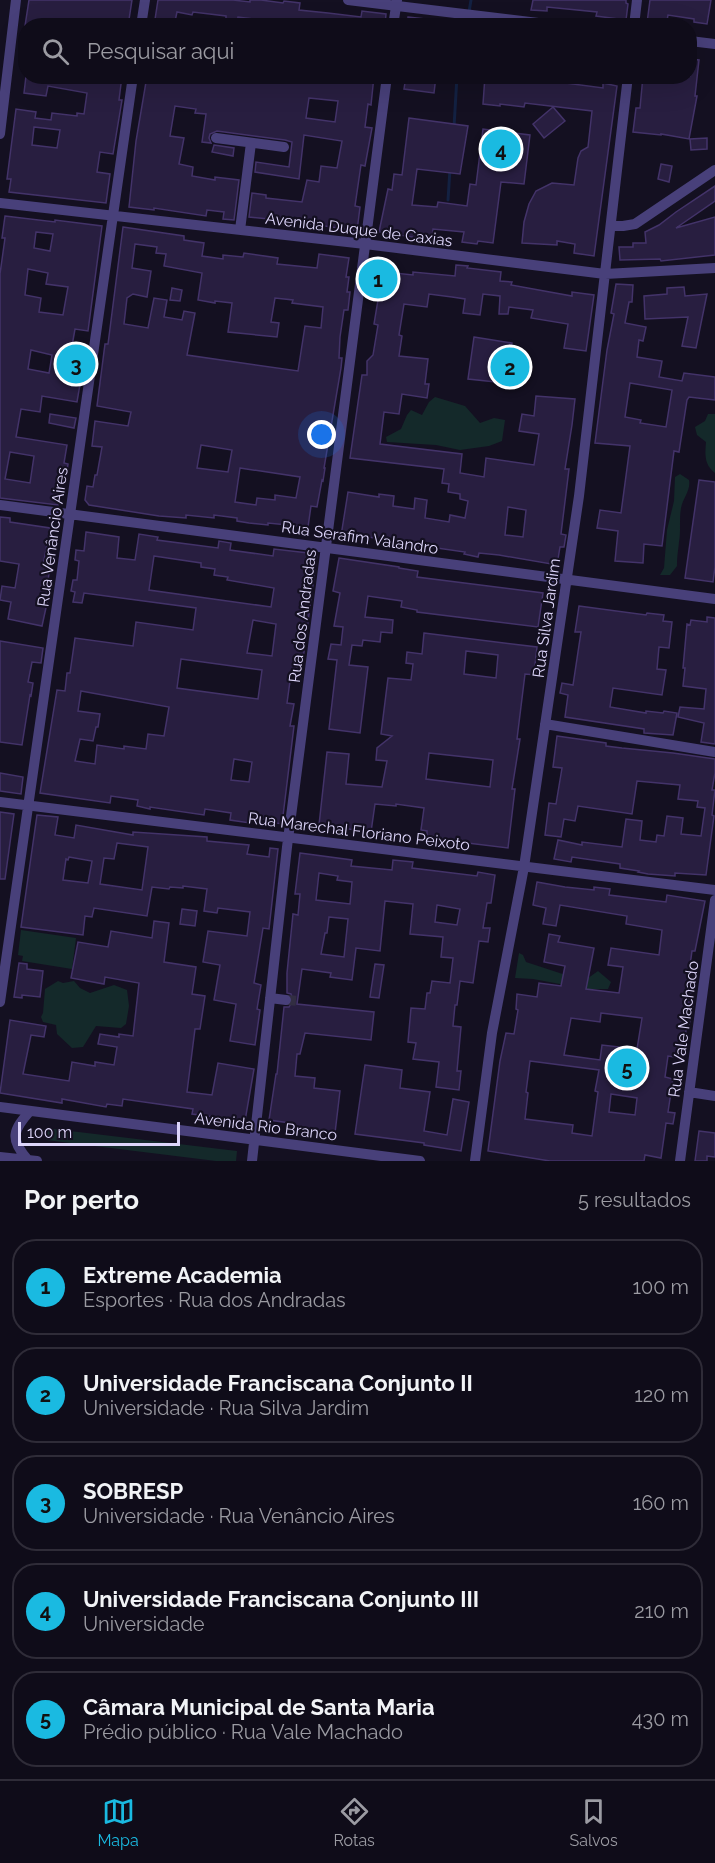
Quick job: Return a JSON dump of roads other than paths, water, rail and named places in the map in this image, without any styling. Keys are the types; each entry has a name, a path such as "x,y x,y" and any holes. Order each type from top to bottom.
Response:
{"street":[{"path":"0,134 16,0"},
{"path":"142,18 145,0"},
{"path":"348,0 396,3 505,18"},
{"path":"635,18 637,0"},
{"path":"394,18 396,3"},
{"path":"697,42 715,44"},
{"name":"Rua Venâncio Aires","path":"0,1002 133,84"},
{"name":"Rua dos Andradas","path":"252,1161 288,838 386,84"},
{"name":"Rua Silva Jardim","path":"475,1161 492,1033 524,867 579,495 627,84"},
{"path":"216,138 284,147"},
{"path":"240,230 251,143"},
{"path":"610,226 636,224 715,170"},
{"name":"Avenida Duque de Caxias","path":"0,203 365,244 605,274 715,268"},
{"name":"Rua Serafim Valandro","path":"0,505 715,599"},
{"path":"545,724 715,752"},
{"name":"Rua Marechal Floriano Peixoto","path":"0,802 715,890"},
{"name":"Rua Vale Machado","path":"680,1161 689,1092 710,972 715,900"},
{"path":"270,998 286,1000"},
{"path":"689,1092 715,1096"},
{"name":"Avenida Rio Branco","path":"0,1107 420,1161"},
{"path":"30,1110 18,1125 15,1136 17,1147 32,1160"},
{"path":"0,1157 32,1160"}],"waterway":[{"path":"469,12 471,0"},
{"path":"454,127 457,84"},
{"path":"448,200 450,169"}],"tunnel":[{"path":"286,1000 298,1001"}],"place":[{"name":"Universidade Franciscana Conjunto III","path":"501,149"},
{"name":"Extreme Academia","path":"378,279"},
{"name":"SOBRESP","path":"76,364"},
{"name":"Universidade Franciscana Conjunto II","path":"510,367"},
{"name":"Câmara Municipal de Santa Maria","path":"627,1068"}]}
